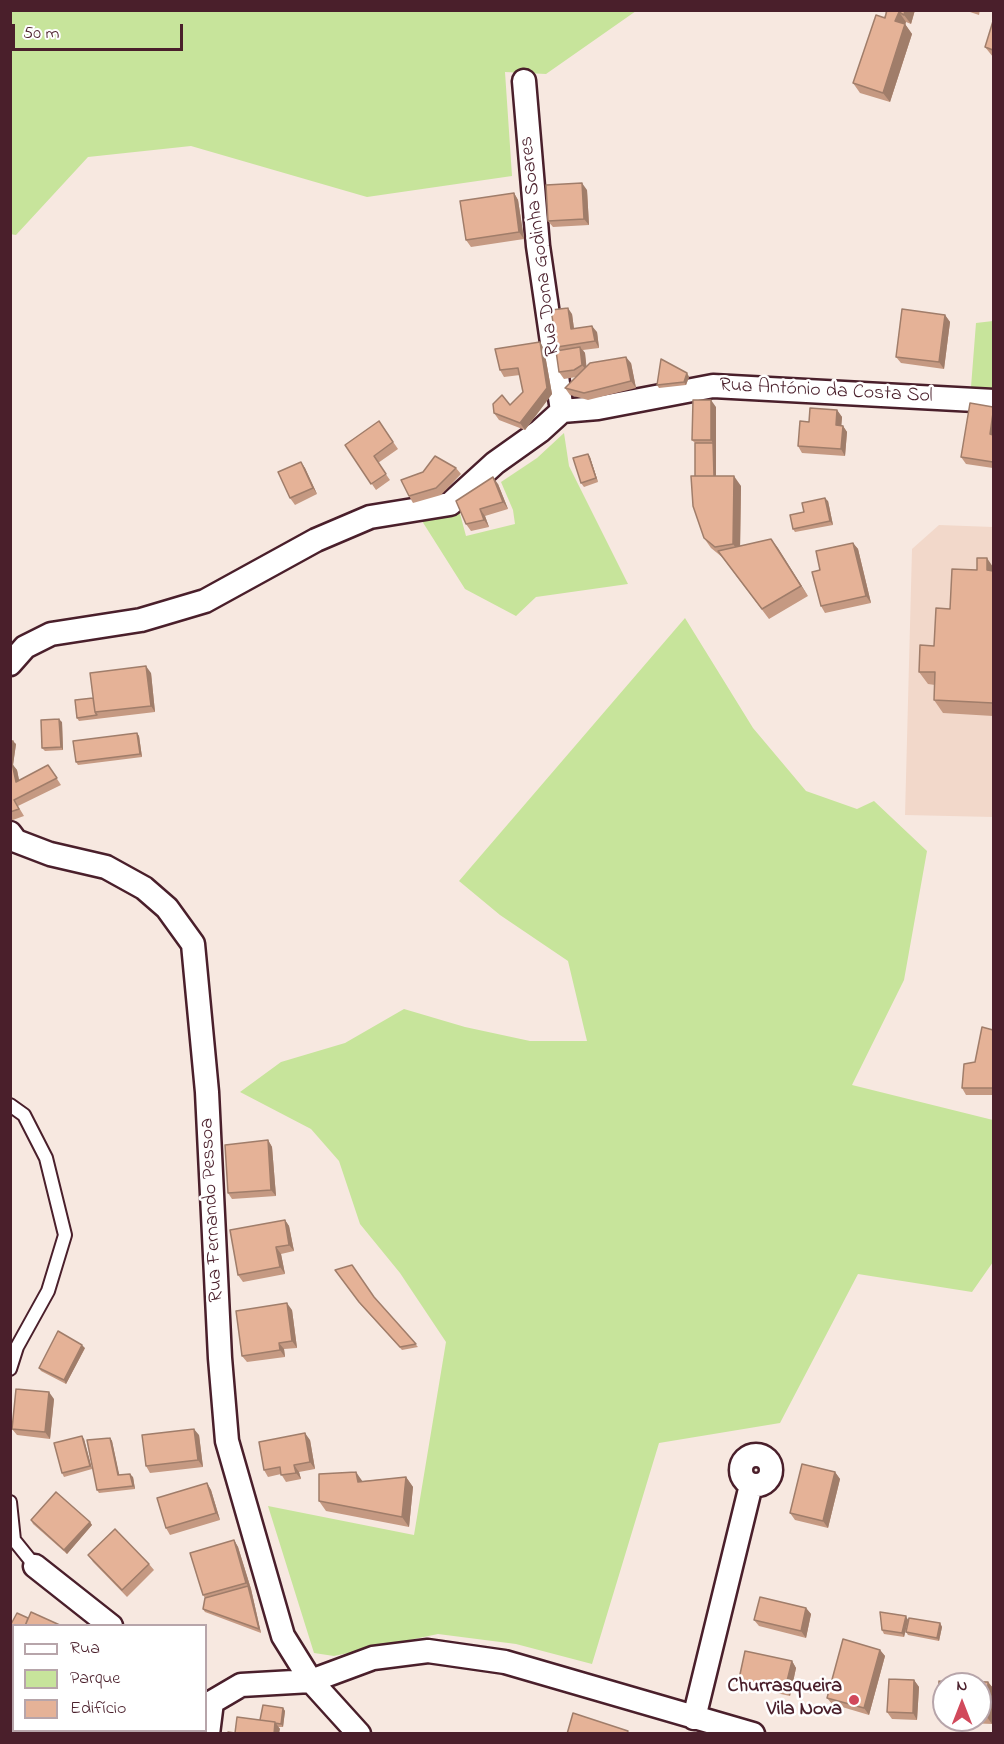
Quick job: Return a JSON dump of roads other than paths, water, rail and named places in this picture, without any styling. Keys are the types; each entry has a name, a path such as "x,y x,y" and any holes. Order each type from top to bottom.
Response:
{"street":[{"name":"Rua Dona Godinha Soares","path":"524,81 538,246 562,411"},
{"name":"Rua António da Costa Sol","path":"562,411 598,408 713,386 993,401"},
{"path":"10,664 25,647 51,634 141,620 206,601 316,540 370,517 450,504 495,463 540,431 562,411"},
{"name":"Rua Fernando Pessoa","path":"10,833 16,841 50,854 106,867 144,888 167,908 193,944 207,1092 219,1346 227,1441 283,1636 311,1681 359,1734"},
{"path":"694,1718 751,1485"},
{"path":"36,1566 108,1624"},
{"path":"208,1734 209,1699 240,1685 311,1681 373,1658 428,1651 505,1662 753,1734"}],"lane":[{"path":"10,1105 24,1115 46,1158 65,1235 48,1291 16,1347 10,1369"},
{"path":"10,1502 12,1538 36,1566"}],"place":[{"name":"Churrasqueira Vila Nova","path":"854,1700"}]}
